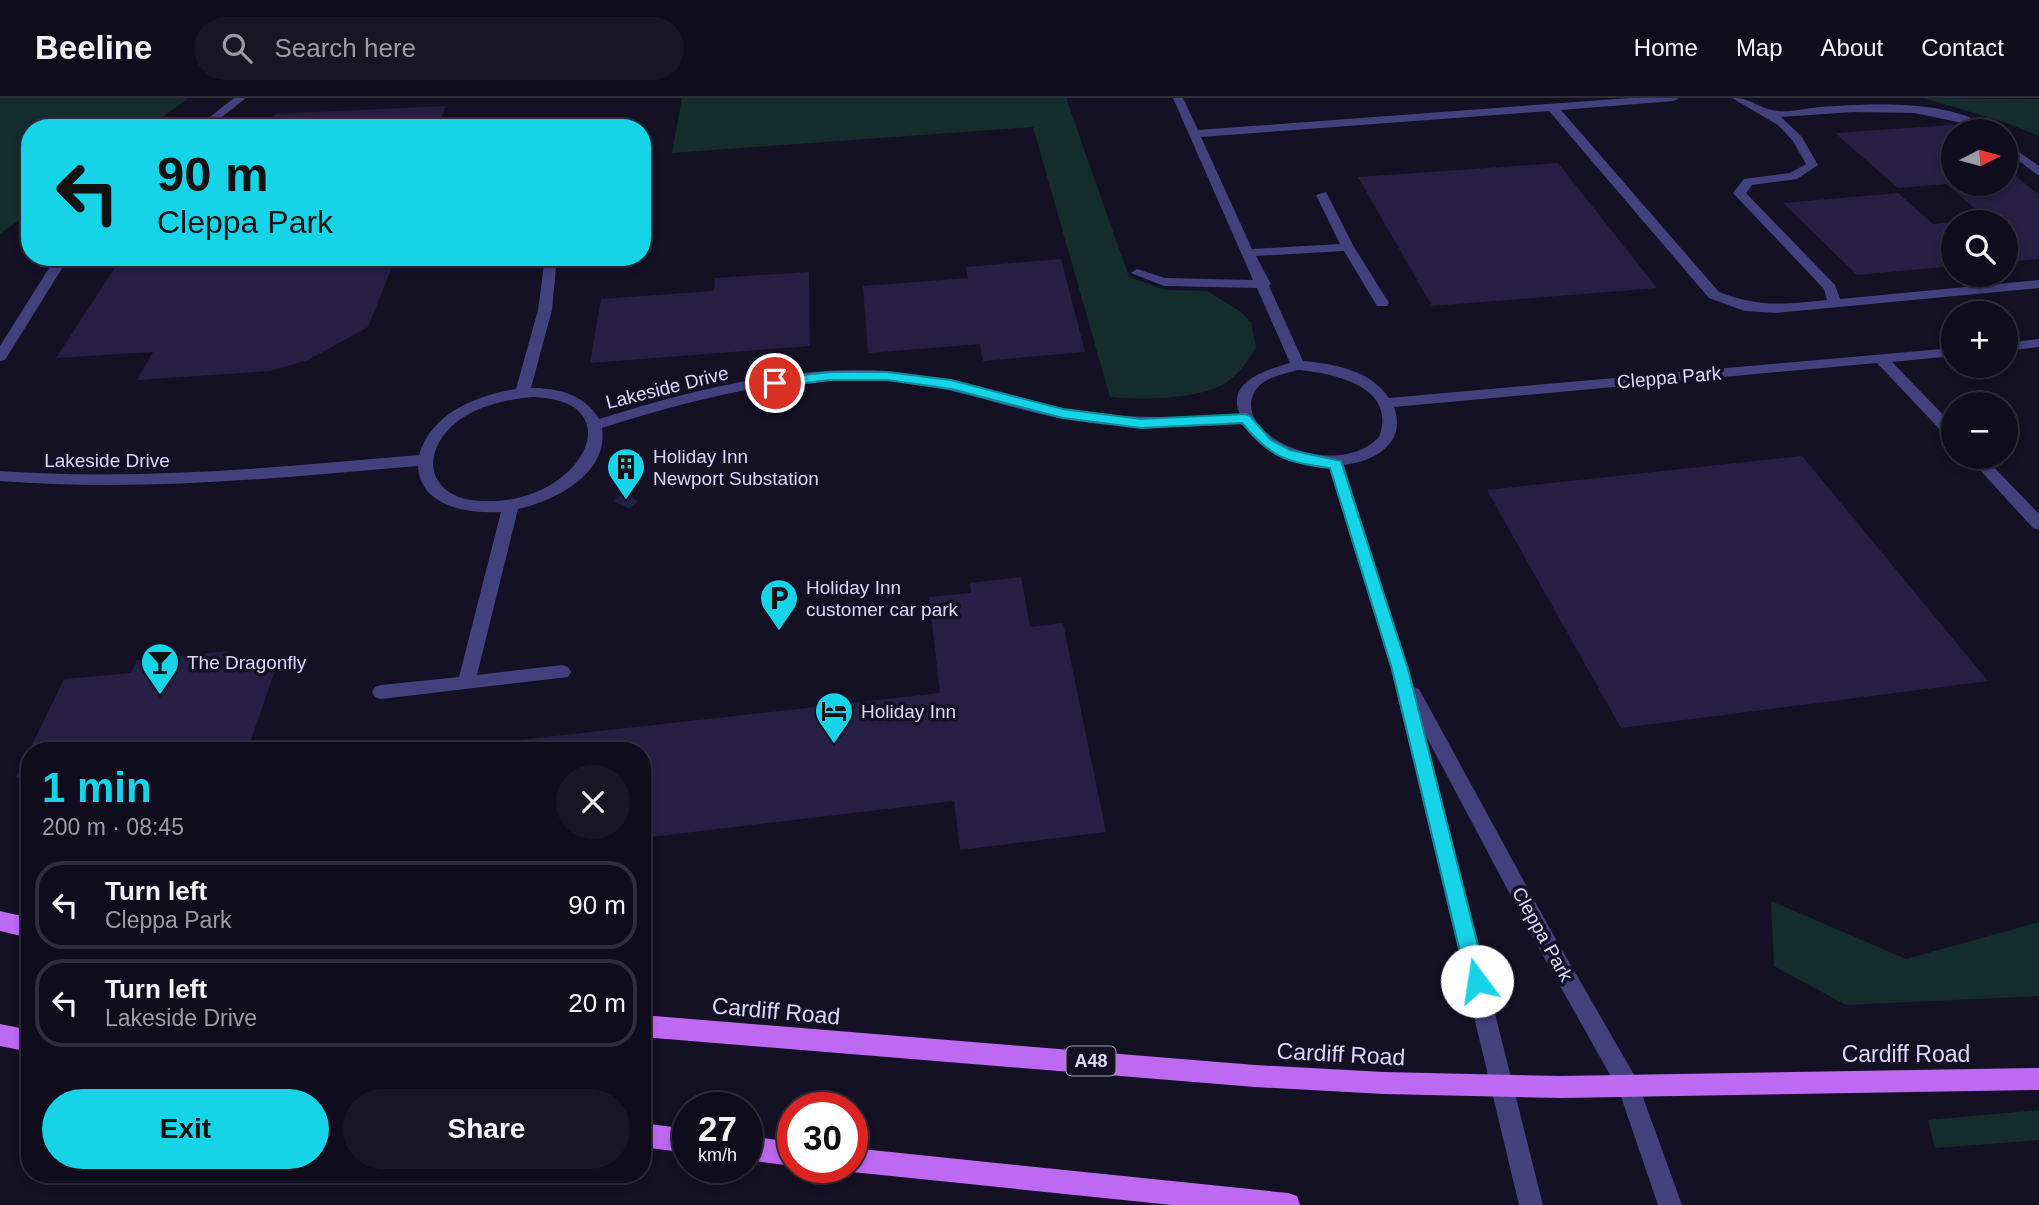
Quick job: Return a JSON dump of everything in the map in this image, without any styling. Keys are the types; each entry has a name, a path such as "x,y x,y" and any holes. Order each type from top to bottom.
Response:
{"main road":[{"path":"0,921 21,926"},
{"name":"Cardiff Road","path":"651,1027 1255,1076 1384,1083 1628,1086 2037,1079"},
{"path":"0,1035 21,1039"},
{"path":"651,1136 672,1139"},
{"path":"868,1162 1288,1205"}],"street":[{"path":"213,119 241,98"},
{"path":"1178,98 1264,284 1298,365"},
{"path":"1196,134 1674,98"},
{"path":"1737,98 1773,114 1801,140 1812,165 1793,176 1748,182 1739,193 1830,288 1835,304"},
{"path":"1773,114 1870,107 1963,119"},
{"path":"1553,108 1714,295 1745,307 1776,309 2039,284"},
{"path":"2018,155 2039,172"},
{"path":"1322,195 1348,247 1382,303"},
{"path":"1250,253 1348,247"},
{"path":"0,357 57,266"},
{"path":"522,393 544,310 550,266"},
{"path":"1137,273 1164,282 1264,284"},
{"path":"2018,346 2039,343"},
{"name":"Cleppa Park","path":"1386,403 1941,353"},
{"path":"1881,359 1941,422"},
{"path":"1298,365 1322,366 1347,373 1377,392 1386,403 1390,422 1386,438 1361,457 1336,464 1286,454 1266,443 1245,419 1244,402 1248,388 1264,374 1298,365"},
{"name":"Lakeside Drive","path":"595,425 652,406 775,383 830,376 887,376 951,384 1063,414 1141,424 1245,419"},
{"name":"Lakeside Drive","path":"522,393 556,394 578,403 588,411 595,425 597,439 589,459 568,481 529,501 494,508 465,506 445,499 428,485 423,460 433,437 452,418 472,406 522,393"},
{"name":"Lakeside Drive","path":"0,476 58,482 149,482 423,460"},
{"name":"Cleppa Park","path":"1336,464 1400,669 1531,1205"},
{"path":"1986,469 2039,524"},
{"path":"466,684 511,505"},
{"name":"Cleppa Park","path":"1400,669 1543,936 1628,1086 1670,1205"},
{"path":"380,691 562,672"}],"green space":[{"path":"0,98 189,98 160,119 21,119 21,219 0,234"},
{"path":"682,98 1066,98 1129,277 1166,290 1207,291 1241,312 1251,323 1256,347 1237,374 1217,387 1203,392 1171,397 1110,397 1033,127 672,153"},
{"path":"1924,98 2039,99 2039,136 2018,127 2018,119 1994,119"},
{"path":"1771,901 1906,959 2039,922 2039,996 1846,1005 1774,966"},
{"path":"2039,1110 2039,1140 1935,1148 1928,1120"}],"building":[{"path":"446,106 441,119 272,119 275,114"},
{"path":"1941,126 1941,184 1898,188 1835,133"},
{"path":"1558,163 1657,288 1432,306 1358,177"},
{"path":"2018,178 2039,195 2039,259 2018,261 2018,210 1977,210 1960,196 2018,196"},
{"path":"1898,193 1933,224 1941,223 1941,267 1857,275 1783,203"},
{"path":"1061,259 1085,352 983,361 980,344 868,353 863,286 968,278 966,267"},
{"path":"116,266 392,266 368,327 308,360 270,371 137,380 153,352 56,358"},
{"path":"809,272 810,346 590,363 601,299 714,291 715,278"},
{"path":"1802,456 1988,681 1621,728 1487,490"},
{"name":"Holiday Inn Newport Substation","path":"624,493 638,501 629,509 614,501"},
{"path":"1021,577 1030,627 1063,623 1106,832 960,850 954,801 651,837 651,742 502,742 940,693 929,597 971,593 970,583"},
{"path":"229,651 224,664 279,659 250,742 33,742 64,679 131,673 137,660"}],"place":[{"name":"Holiday Inn Newport Substation","path":"626,501"},
{"name":"Holiday Inn customer car park","path":"779,632"},
{"name":"The Dragonfly","path":"160,696"},
{"name":"Holiday Inn","path":"834,745"}],"route":[{"path":"775,383 830,376 887,376 951,384 1063,414 1141,424 1245,419 1266,443 1286,454 1336,464 1400,669 1477,981"}]}
